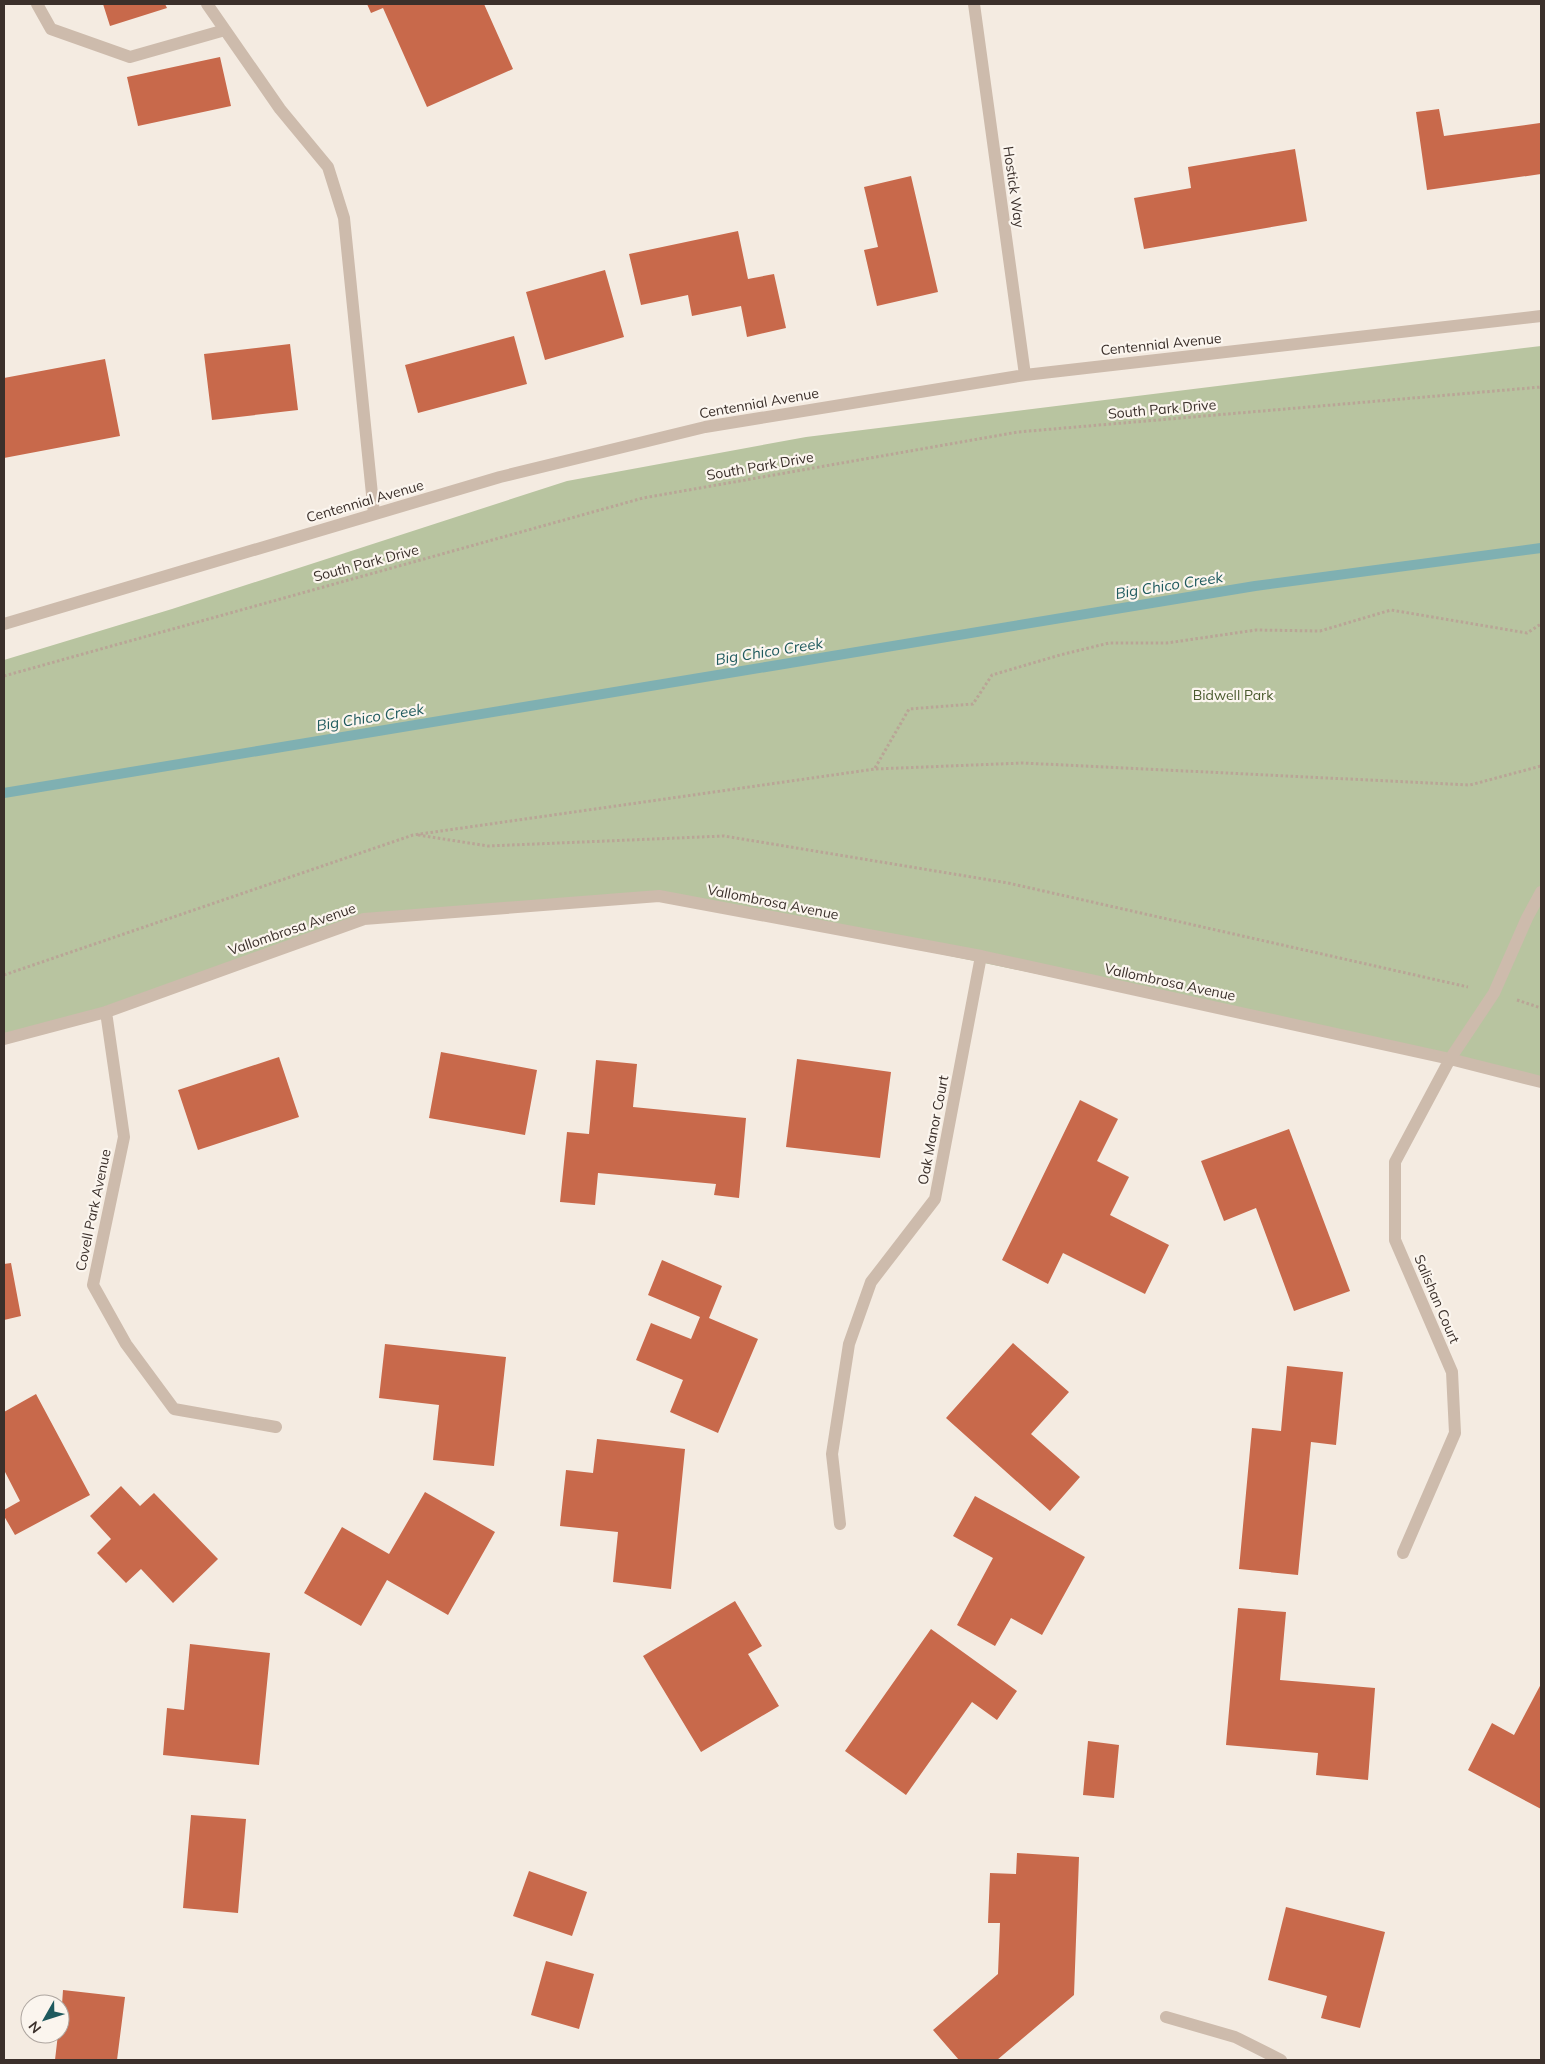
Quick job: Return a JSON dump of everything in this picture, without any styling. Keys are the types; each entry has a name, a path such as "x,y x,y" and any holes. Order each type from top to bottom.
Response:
{"street":[{"path":"37,4 51,29 130,57 225,30"},
{"path":"207,4 280,109 328,167 344,218 374,514"},
{"name":"Hostick Way","path":"974,4 1025,375"},
{"name":"Centennial Avenue","path":"4,624 500,477 704,426 1025,375 1541,316"},
{"name":"Salishan Court","path":"1403,1553 1455,1433 1452,1372 1395,1240 1395,1162 1450,1059 1494,992 1527,918 1541,892"},
{"name":"Vallombrosa Avenue","path":"4,1039 106,1012 364,919 659,896 981,956 1450,1059 1541,1082"},
{"name":"Oak Manor Court","path":"840,1524 832,1454 849,1344 871,1282 935,1199 981,956"},
{"name":"Covell Park Avenue","path":"106,1012 124,1137 93,1285 126,1344 174,1409 276,1427"},
{"path":"1166,2017 1235,2037 1280,2060"}],"path":[{"name":"South Park Drive","path":"4,676 643,498 1018,432 1541,387"},
{"path":"875,768 909,709 973,704 992,675 1109,643 1167,643 1256,630 1320,631 1391,610 1527,633 1541,624"},
{"path":"4,975 413,835 875,768 1023,762 1470,785 1541,766"},
{"path":"413,835 488,846 724,836 1008,882 1494,992 1541,1008"}],"green space":[{"name":"Bidwell Park","path":"1541,346 1541,1082 1450,1059 659,896 364,919 106,1012 4,1039 4,660 172,609 567,481 806,437"}],"building":[{"path":"103,4 165,4 167,8 110,26"},
{"path":"367,4 484,4 513,69 427,107 383,8 371,13"},
{"path":"220,57 231,106 138,126 127,77"},
{"path":"1439,109 1444,136 1540,123 1541,174 1427,190 1416,112"},
{"path":"1295,149 1307,221 1144,249 1134,198 1191,188 1188,167"},
{"path":"911,176 938,292 877,306 864,250 878,247 864,187"},
{"path":"738,231 748,279 774,274 786,328 747,337 741,306 692,316 688,295 641,305 629,254"},
{"path":"605,270 624,337 545,360 526,292"},
{"path":"514,336 527,384 418,413 405,365"},
{"path":"290,344 298,410 212,420 204,354"},
{"path":"105,359 120,436 4,458 4,378"},
{"path":"441,1052 537,1070 525,1135 429,1118"},
{"path":"279,1057 299,1117 198,1150 178,1090"},
{"path":"797,1059 891,1072 880,1158 786,1147"},
{"path":"596,1060 637,1064 633,1107 746,1118 739,1198 714,1195 716,1184 598,1173 595,1205 560,1202 567,1132 589,1134"},
{"path":"1080,1100 1118,1119 1097,1161 1129,1177 1110,1215 1169,1245 1145,1294 1063,1253 1048,1284 1002,1260"},
{"path":"1289,1129 1350,1291 1294,1311 1256,1208 1224,1221 1201,1161"},
{"path":"662,1260 722,1286 709,1318 758,1339 718,1433 670,1412 683,1380 636,1360 651,1323 691,1339 700,1317 648,1295"},
{"path":"11,1263 21,1316 4,1320 4,1264"},
{"path":"1013,1343 1069,1392 1031,1434 1080,1477 1050,1511 946,1418"},
{"path":"385,1344 506,1357 494,1466 433,1460 439,1405 379,1398"},
{"path":"1287,1366 1343,1372 1336,1445 1311,1442 1298,1575 1239,1569 1252,1428 1281,1431"},
{"path":"36,1394 90,1495 15,1535 4,1516 4,1510 20,1501 4,1470 4,1412"},
{"path":"597,1439 685,1449 671,1589 613,1582 618,1532 560,1526 566,1470 593,1473"},
{"path":"121,1486 140,1506 154,1493 218,1559 173,1603 141,1569 126,1583 97,1553 111,1539 90,1516"},
{"path":"425,1492 495,1532 448,1615 387,1580 361,1626 304,1593 342,1527 389,1554"},
{"path":"975,1496 1085,1557 1042,1635 1011,1618 995,1646 957,1625 993,1558 953,1536"},
{"path":"735,1601 762,1646 748,1654 779,1706 701,1752 643,1656"},
{"path":"1238,1608 1286,1612 1280,1680 1375,1688 1368,1780 1316,1775 1318,1753 1226,1745"},
{"path":"931,1629 1017,1691 997,1720 972,1702 906,1795 845,1751"},
{"path":"190,1644 270,1653 259,1765 163,1755 167,1708 184,1710"},
{"path":"1541,1684 1541,1809 1468,1770 1492,1723 1514,1735"},
{"path":"1088,1741 1119,1745 1114,1798 1083,1795"},
{"path":"191,1815 246,1819 238,1913 183,1908"},
{"path":"1017,1853 1079,1857 1074,1995 997,2060 959,2060 933,2030 998,1974 1000,1923 988,1923 990,1873 1016,1874"},
{"path":"529,1871 587,1892 572,1936 513,1916"},
{"path":"1286,1907 1385,1932 1360,2028 1321,2018 1327,1996 1268,1980"},
{"path":"546,1961 594,1974 579,2029 531,2015"},
{"path":"63,1990 125,1997 117,2060 55,2060 57,2044 70,2044 70,1994 63,1994"}],"waterway":[{"name":"Big Chico Creek","path":"4,793 1255,586 1541,548"}]}
